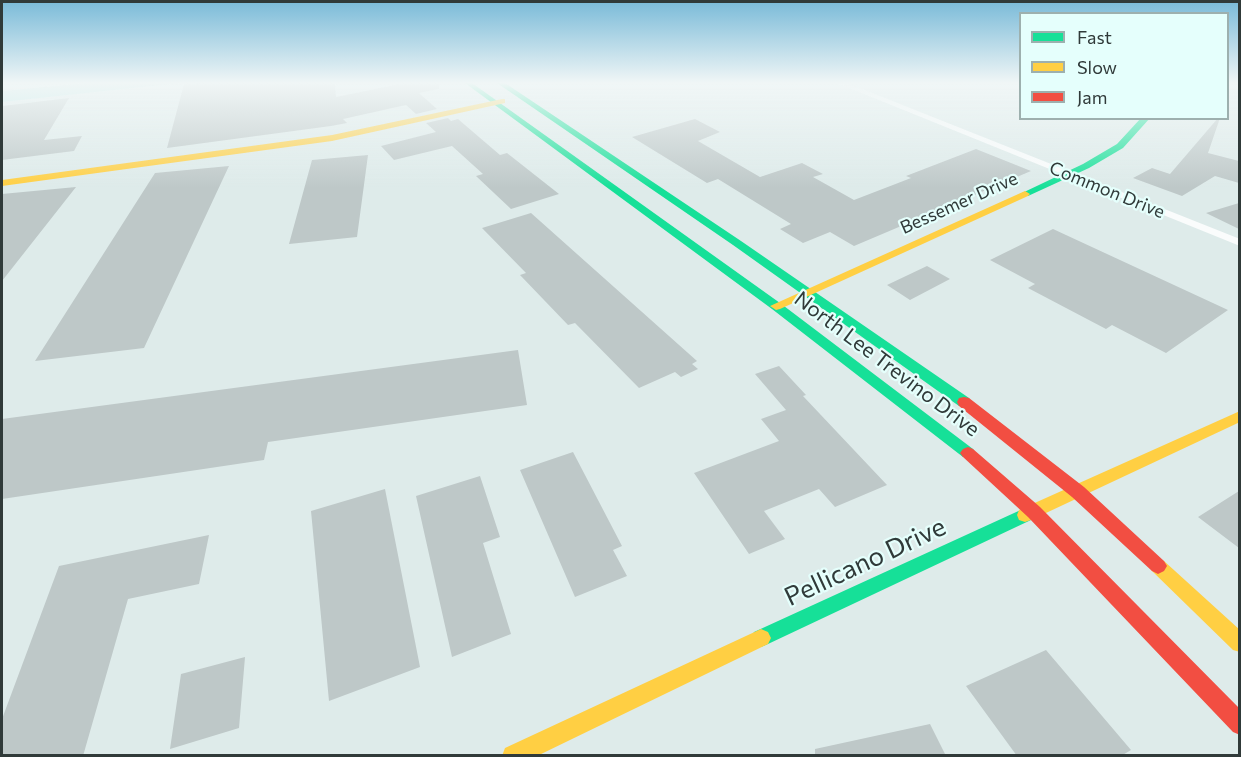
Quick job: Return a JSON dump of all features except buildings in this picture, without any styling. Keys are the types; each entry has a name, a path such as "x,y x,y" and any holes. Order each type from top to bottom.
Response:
{"main road":[{"path":"2,183 332,138 421,118"},
{"name":"North Lee Trevino Drive","path":"517,118 776,306 954,440 1034,512 1239,725"},
{"name":"North Lee Trevino Drive","path":"555,118 807,291 987,418 1078,492 1239,643"},
{"name":"Bessemer Drive","path":"776,306 1069,174 1120,146 1144,120"},
{"path":"609,186 641,177"},
{"name":"Pellicano Drive","path":"513,756 732,653 803,616 1078,492 1239,416"}],"street":[{"name":"Common Drive","path":"931,118 1239,243"}],"traffic: fast":[{"path":"517,118 776,306 968,453"},
{"path":"553,118 737,243 964,402"},
{"path":"1025,194 1086,166 1120,146 1144,120"},
{"path":"761,638 1025,515"}],"traffic: slow":[{"path":"2,183 332,138 422,118"},
{"path":"776,306 1025,194"},
{"path":"1025,515 1240,416"},
{"path":"1158,566 1240,643"},
{"path":"513,756 761,638"}],"traffic: jam":[{"path":"964,402 1078,492 1158,566"},
{"path":"968,453 1034,512 1240,725"}]}
